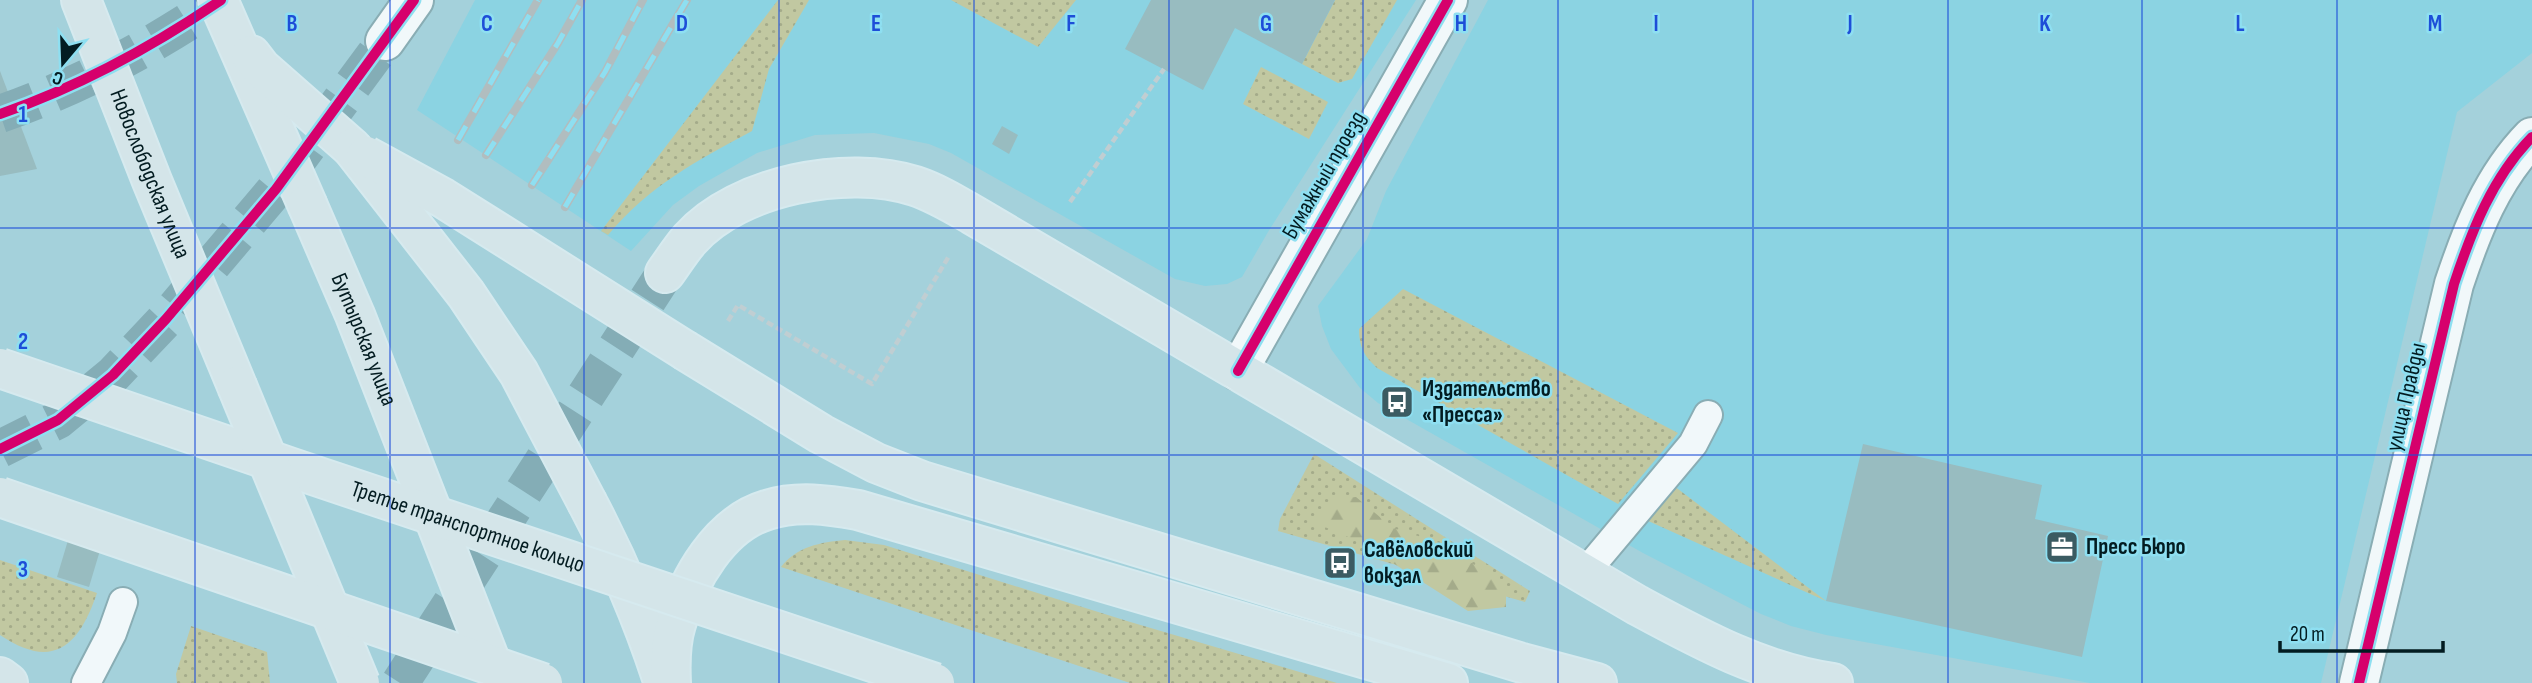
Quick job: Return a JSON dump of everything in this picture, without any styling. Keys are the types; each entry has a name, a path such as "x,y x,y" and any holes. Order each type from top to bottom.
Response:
{"main road":[{"name":"Новослободская улица","path":"80,0 360,683"},
{"path":"225,16 261,68 352,148 466,294 519,373 613,552 640,614 664,683"},
{"name":"Бутырская улица","path":"225,16 355,315 494,671"},
{"path":"352,148 443,198 821,434 876,463 922,481 1419,632 1597,683"},
{"path":"665,273 691,238 715,217 754,197 795,183 837,177 880,179 914,186 941,197 1650,612 1734,655 1771,668 1833,683"},
{"name":"Третье транспортное кольцо","path":"0,368 935,683"},
{"path":"0,497 542,683"},
{"path":"671,683 670,659 675,624 691,586 717,545 739,522 767,510 795,505 825,505 858,510 1448,683"},
{"path":"0,677 8,683"}],"street":[{"path":"386,41 414,0"},
{"name":"Бумажный проезд","path":"1238,371 1448,0"},
{"name":"улица Правды","path":"2359,683 2454,284 2470,236 2492,191 2516,153 2532,136"}],"lane":[{"path":"1584,575 1693,444 1708,415"},
{"path":"86,683 112,633 123,602"}],"path":[{"path":"1070,202 1164,69"},
{"path":"738,305 872,384 949,256"}],"shaded area":[{"path":"475,0 1416,0 1242,277 1227,284 1205,286 1175,279 951,153 929,144 874,133 815,135 757,153 699,186 673,205 631,251 417,110"},
{"path":"1488,0 2532,0 2532,53 2457,112 2321,683 2090,683 1826,635 1791,626 1761,614 1643,553 1378,403 1360,388 1331,349 1318,306 1367,239 1386,191"}],"green space":[{"path":"778,0 809,0 769,69 752,131 692,164 657,188 608,235 601,231"},
{"path":"951,0 1076,0 1038,47"},
{"path":"1335,0 1397,0 1352,79 1338,83 1302,64"},
{"path":"1261,67 1328,102 1309,139 1243,104"},
{"path":"1403,289 1678,433 1618,504 1372,364 1361,346 1359,329"},
{"path":"1314,454 1530,591 1525,602 1278,531 1280,519"},
{"path":"1674,486 1826,601 1646,520"},
{"path":"1356,497 1393,528 1437,542 1506,584 1506,607 1468,611 1360,542 1313,522 1332,499"},
{"path":"845,540 884,545 1337,683 1130,683 781,567 802,550 827,542"},
{"path":"0,560 97,593 82,627 72,639 49,652 19,646 0,635"},
{"path":"191,626 267,652 270,683 177,683 176,674"}],"building":[{"path":"1151,0 1335,0 1302,64 1235,28 1203,90 1125,49"},
{"path":"0,71 37,169 0,176"},
{"path":"1002,126 1018,135 1009,154 992,144"},
{"path":"1863,444 2042,485 2035,519 2108,536 2082,657 1826,601"},
{"path":"69,537 101,547 89,587 57,577"}],"tunnel":[{"path":"0,114 58,91 114,64 221,0"},
{"path":"0,449 58,420 113,375 166,319 276,189 385,41"},
{"path":"400,683 665,273"}],"railway":[{"path":"458,140 538,0"},
{"path":"486,155 558,43 582,0"},
{"path":"532,185 605,72 643,0"},
{"path":"565,207 687,0"}],"cycle path":[{"path":"0,114 58,91 114,64 221,0"},
{"path":"0,449 58,420 113,375 166,319 276,189 414,0"},
{"path":"1238,371 1448,0"},
{"path":"2359,683 2454,284 2468,244 2494,187 2532,137"}],"place":[{"name":"Издательство «Пресса»","path":"1397,402"},
{"name":"Пресс Бюро","path":"2062,547"},
{"name":"Савёловский вокзал","path":"1340,563"}]}
